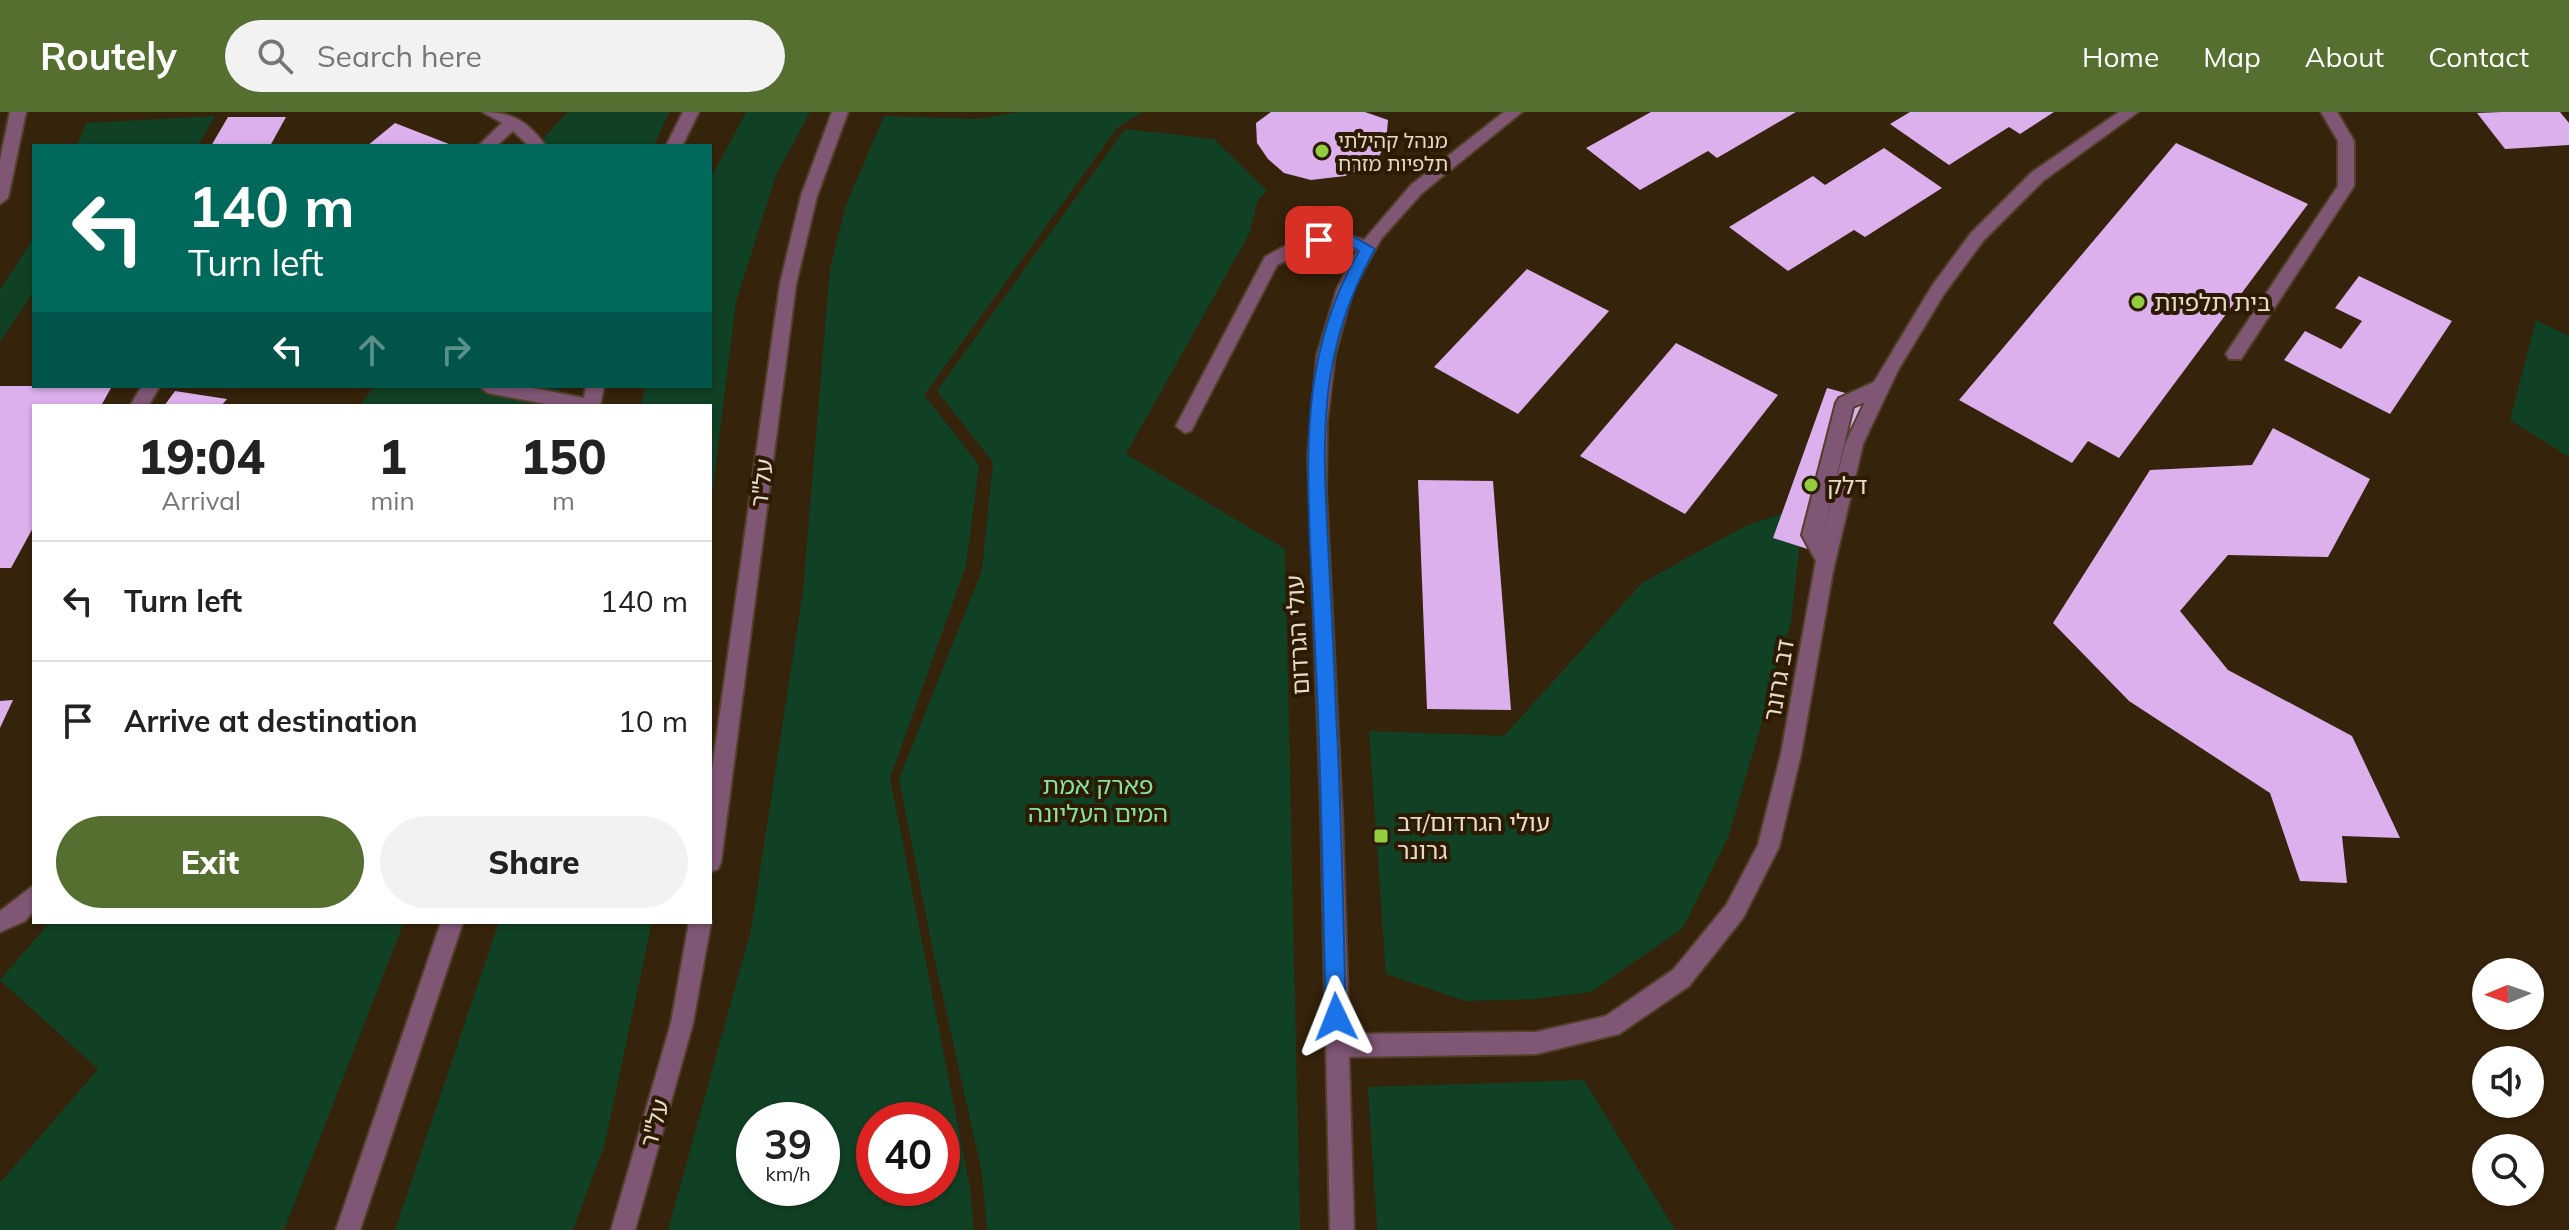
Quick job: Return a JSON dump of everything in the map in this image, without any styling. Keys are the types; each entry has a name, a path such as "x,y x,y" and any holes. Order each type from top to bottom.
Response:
{"street":[{"path":"0,198 18,112"},
{"path":"491,112 513,122 536,144"},
{"path":"675,144 691,112"},
{"name":"על\"ר","path":"712,847 788,284 801,219 818,160 840,112"},
{"name":"עולי הגרדום","path":"1342,1230 1329,755 1315,456 1318,397 1329,336 1346,286 1380,229 1424,181 1514,112"},
{"name":"דב גרונר","path":"1337,1046 1536,1043 1611,1026 1681,978 1735,911 1768,847 1791,754 1826,561 1854,444 1890,368 1938,290 1977,237 2037,177 2130,112"},
{"path":"2235,354 2346,186 2346,141 2329,112"},
{"path":"488,144 513,122"},
{"path":"1185,426 1271,261 1291,248 1319,240 1349,239 1368,249"},
{"path":"498,388 581,404"},
{"path":"0,922 17,914 32,897"},
{"path":"348,1230 451,924"},
{"name":"על\"ר","path":"623,1230 682,1023 700,924"}],"green space":[{"path":"568,112 669,112 655,144 538,144"},
{"path":"746,112 810,112 776,175 736,302 712,497 712,404 641,404 645,388 712,388 712,176"},
{"path":"1020,112 1142,112 1117,128 924,395 979,465 966,566 890,778 953,1102 856,1102 856,1206 960,1206 960,1137 974,1230 668,1230 751,930 803,591 830,268 846,205 884,116 977,119"},
{"path":"215,116 199,144 78,144 86,123"},
{"name":"פארק אמת המים העליונה","path":"1125,129 1214,139 1267,191 1258,200 1249,234 1126,454 1285,549 1300,1230 987,1230 982,1173 899,779 982,570 993,462 937,391"},
{"path":"32,240 32,294 0,342 0,290"},
{"path":"2536,320 2569,336 2569,457 2510,420"},
{"path":"373,388 560,388 557,404 361,404"},
{"path":"1804,506 1791,622 1728,838 1683,928 1591,992 1535,999 1465,1001 1386,974 1369,731 1504,736 1642,583 1745,526"},
{"path":"48,924 403,924 284,1230 0,1230 0,1183 98,1069 0,980"},
{"path":"498,924 652,924 604,1147 573,1230 395,1230"},
{"path":"1584,1080 1675,1230 1377,1230 1368,1087"}],"building":[{"name":"מנהל קהילתי תלפיות מזרח","path":"1271,112 1365,112 1388,120 1386,143 1375,164 1345,176 1311,180 1284,173 1268,159 1257,143 1256,123"},
{"path":"1651,112 1796,112 1717,158 1708,151 1640,190 1586,148"},
{"path":"1910,112 2054,112 2020,134 2009,127 1949,165 1890,124"},
{"path":"2560,112 2569,123 2569,145 2505,149 2477,113"},
{"path":"228,117 286,117 271,144 212,144"},
{"path":"395,123 449,144 369,144"},
{"name":"בית תלפיות","path":"2176,143 2308,204 2119,458 2088,441 2072,463 1959,400"},
{"path":"1884,148 1942,188 1865,237 1854,230 1788,271 1729,227 1813,176 1825,185"},
{"path":"1527,269 1609,311 1518,414 1434,367"},
{"path":"2359,276 2452,321 2390,414 2284,360 2305,331 2341,349 2362,321 2335,308"},
{"path":"1676,343 1778,395 1685,514 1580,456"},
{"path":"0,386 111,388 102,404 32,404 32,530 11,568 0,568"},
{"path":"1827,388 1864,398 1820,553 1773,538"},
{"path":"175,391 227,399 223,404 165,404"},
{"path":"2273,428 2370,479 2328,557 2228,555 2180,611 2228,670 2352,736 2400,838 2342,836 2347,883 2300,881 2270,793 2129,701 2053,623 2150,470 2252,465"},
{"path":"1418,480 1493,481 1511,710 1427,709"},
{"path":"13,700 0,728 0,701"}],"place":[{"name":"מנהל קהילתי תלפיות מזרח","path":"1322,151"},
{"name":"בית תלפיות","path":"2138,302"},
{"name":"דלק","path":"1811,485"},
{"name":"עולי הגרדום/דב גרונר","path":"1381,836"}],"route":[{"path":"1319,240 1349,239 1368,249 1346,286 1329,336 1318,397 1315,456 1329,755 1336,1017"}]}
